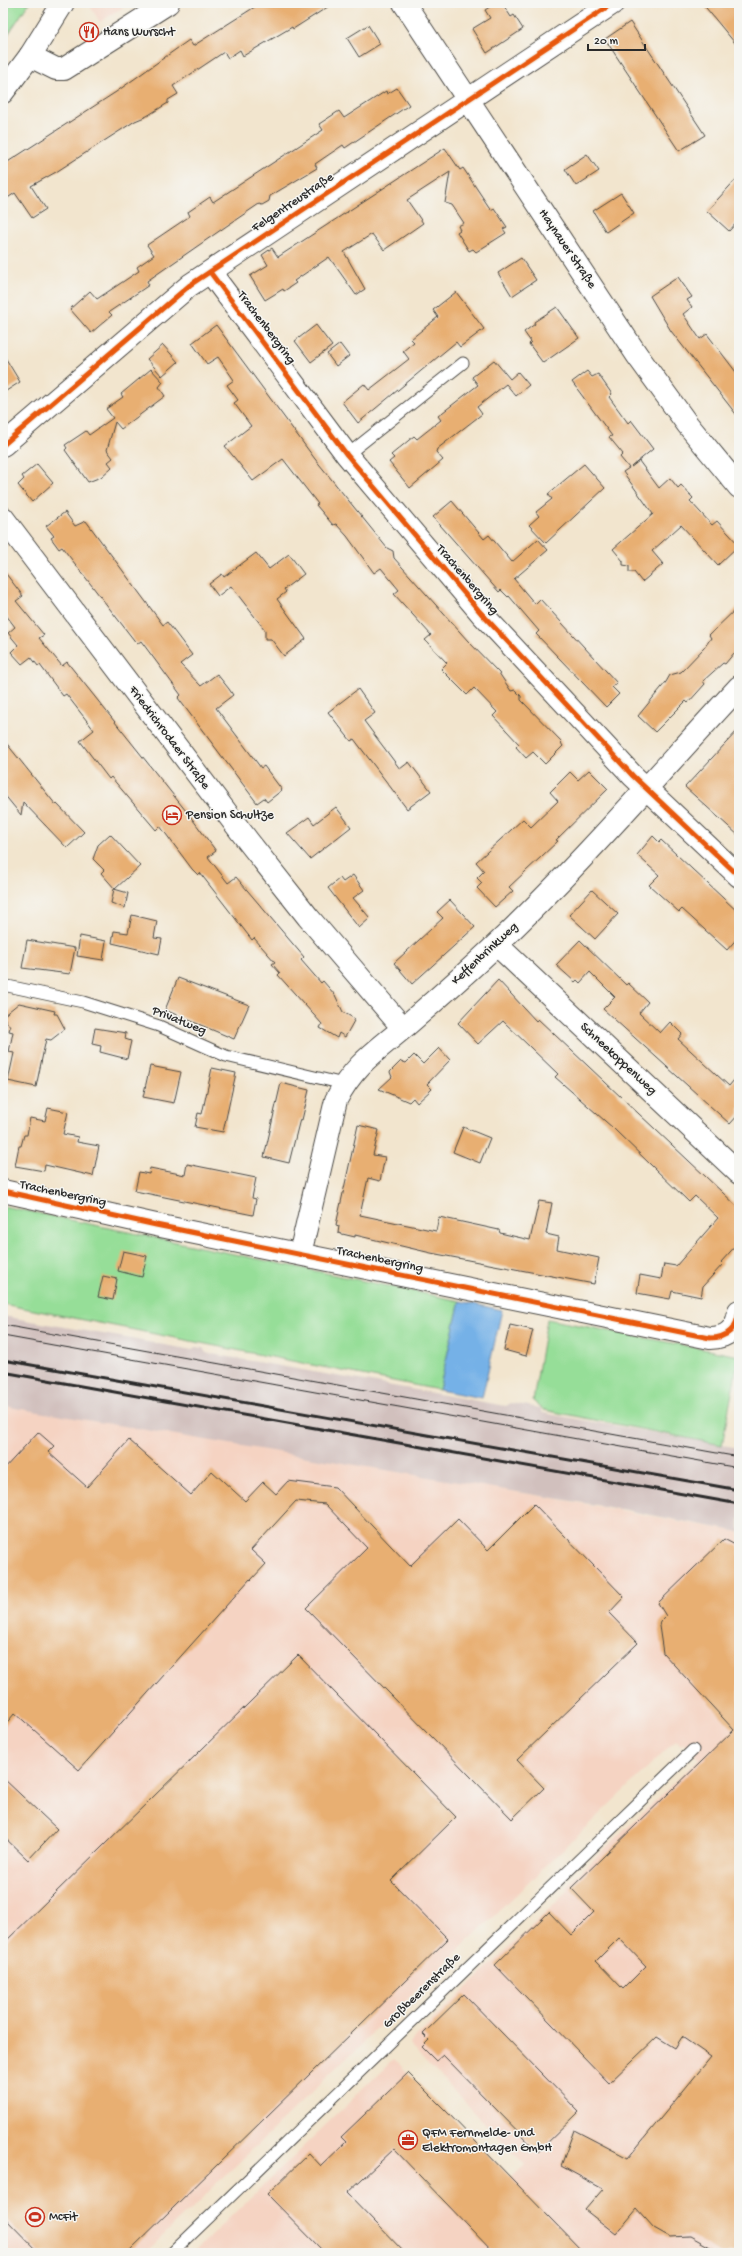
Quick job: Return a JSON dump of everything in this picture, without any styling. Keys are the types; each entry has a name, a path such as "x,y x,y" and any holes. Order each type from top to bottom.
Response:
{"street":[{"path":"3,92 30,56 62,3"},
{"path":"30,56 56,69 64,69 168,3"},
{"name":"Haynauer Straße","path":"404,3 637,355 688,425 739,487"},
{"name":"Felgentreustraße","path":"3,445 190,285 613,3"},
{"name":"Trachenbergring","path":"210,272 347,455 481,613 537,675 646,788 739,876"},
{"name":"Friedrichrodaer Straße","path":"3,518 248,841 308,917 403,1028"},
{"name":"Keffenbrinkweg","path":"300,1254 330,1121 336,1100 344,1084 372,1051 403,1028 497,944 575,865 739,687"},
{"name":"Schneekoppenweg","path":"497,944 739,1173"},
{"name":"Trachenbergring","path":"3,1191 300,1254 708,1337 725,1336 737,1325"}],"lane":[{"path":"347,455 463,363"},
{"name":"Privatweg","path":"3,985 82,1002 159,1026 226,1056 344,1084"},
{"name":"Großbeerenstraße","path":"172,2253 693,1750"}],"shaded area":[{"path":"93,3 130,3 100,22 91,8"},
{"path":"3,1316 192,1350 195,1347 203,1348 206,1353 506,1406 511,1403 540,1408 543,1413 739,1448 739,1532 625,1510 3,1406"},
{"path":"3,1399 739,1532 739,2253 193,2253 394,2059 511,2178 525,2165 409,2044 569,1890 567,1887 570,1882 699,1759 683,1743 681,1745 676,1740 145,2253 3,2253"}],"green space":[{"path":"11,3 29,3 3,42 3,11"},
{"path":"3,1206 460,1301 439,1390 3,1304"},
{"path":"547,1319 739,1356 722,1445 544,1410 533,1401"}],"water":[{"path":"460,1301 502,1310 482,1398 439,1390"}],"building":[{"path":"261,3 334,3 293,29 292,27 243,56 240,50 228,58 224,52 173,86 178,94 168,100 168,103 147,116 135,121 56,172 31,186 46,209 32,218 15,193 3,201 3,165 116,92 189,40 193,46"},
{"path":"496,3 502,3 511,17 514,15 523,29 487,53 472,29 490,18 485,10"},
{"path":"702,3 739,3 739,48"},
{"path":"630,22 705,135 679,151 605,39"},
{"path":"368,25 380,44 359,57 347,38"},
{"path":"397,88 409,105 345,148 343,145 315,164 317,168 270,196 269,201 262,205 259,204 147,281 149,285 109,312 112,315 91,333 70,309 90,291 97,299 139,271 137,267 154,255 147,245 190,216 188,212 210,197 213,202 323,130 319,124 339,111 344,118 386,91 387,94"},
{"path":"445,148 460,170 463,168 491,210 494,208 507,227 503,229 506,233 476,252 473,249 469,251 457,232 460,230 458,226 464,223 452,205 445,203 450,172 407,200 423,223 384,250 372,234 344,252 365,289 356,295 329,257 294,281 296,283 284,291 283,289 265,300 250,276 268,265 262,255 272,248 278,257"},
{"path":"587,154 599,171 576,186 565,169"},
{"path":"739,176 739,220 729,231 707,211"},
{"path":"621,193 634,213 606,232 593,211"},
{"path":"521,258 536,280 512,296 498,273"},
{"path":"678,277 692,297 687,300 692,307 683,314 700,339 707,334 739,376 739,418 671,331 650,296"},
{"path":"456,292 484,329 460,347 456,342 358,423 342,402 364,384 369,390 409,359 403,351 414,342 411,339 438,317 433,310"},
{"path":"557,307 579,338 543,363 529,344 531,342 524,332 535,324 534,322"},
{"path":"216,325 315,459 387,548 393,551 394,558 468,641 499,673 511,691 515,690 521,696 521,700 562,742 561,743 563,746 545,764 533,752 526,758 516,747 519,744 493,716 497,712 474,688 467,695 441,669 447,663 425,640 431,635 394,594 399,590 381,568 374,573 347,536 336,524 333,525 316,505 318,504 283,459 253,481 225,446 251,426 234,403 238,400 227,385 234,380 218,357 207,364 192,343"},
{"path":"316,325 332,346 311,362 295,341"},
{"path":"340,344 349,356 336,366 327,354"},
{"path":"163,345 178,362 162,376 147,359"},
{"path":"3,354 20,382 3,393"},
{"path":"494,360 510,379 518,372 529,385 516,396 506,384 477,407 482,414 437,449 436,452 443,460 410,488 389,462 394,458 391,455 414,436 417,439 441,420 438,416 478,385 472,377"},
{"path":"151,369 163,382 159,387 165,396 121,429 115,422 107,450 113,458 108,462 112,467 101,477 88,482 65,450 67,448 65,445 86,431 89,435 113,418 106,409 123,397 121,394"},
{"path":"587,371 592,377 598,374 612,394 609,397 628,423 631,420 653,449 631,467 639,461 659,488 670,478 678,488 681,485 693,498 690,501 712,525 717,521 739,545 718,565 681,525 652,551 663,564 642,582 634,572 629,572 629,566 623,565 623,561 613,549 653,514 623,472 629,468 620,457 623,454 609,437 612,436 572,382"},
{"path":"37,464 53,483 32,502 18,485 24,479 22,476"},
{"path":"584,464 605,488 546,543 529,525 539,516 536,512 552,499 548,494"},
{"path":"452,501 484,539 489,535 512,562 538,539 548,550 514,579 535,604 540,599 617,683 612,687 619,694 606,707 536,634 539,631 509,596 508,597 501,590 499,592 433,517"},
{"path":"65,512 75,526 86,521 163,625 167,622 192,655 180,664 201,686 217,674 229,689 233,695 216,708 261,768 264,766 282,790 267,802 264,798 257,803 178,698 181,695 141,641 137,644 62,547 59,549 51,538 54,536 46,526"},
{"path":"256,553 269,569 289,554 304,574 284,589 286,592 277,599 306,639 284,656 271,639 265,639 265,630 231,586 218,596 209,584 222,574 224,577"},
{"path":"3,570 23,596 16,601 44,635 39,638 62,666 67,662 190,816 216,851 208,857 228,883 236,877 304,957 301,960 321,983 323,981 335,995 343,1012 355,1019 345,1037 339,1033 337,1038 320,1028 322,1024 278,975 280,973 272,964 275,962 254,938 252,940 200,873 198,875 192,869 160,826 156,830 111,777 109,779 80,741 94,730 66,694 63,696 40,665 38,666 31,657 22,664 11,652 18,645 8,633 15,627 3,611"},
{"path":"739,606 739,647 725,664 723,663 703,681 705,684 688,703 686,701 655,732 638,716 670,675 681,672 704,648 711,638 709,635"},
{"path":"358,689 375,713 364,721 400,769 409,762 431,791 407,809 354,739 351,741 328,712"},
{"path":"739,729 739,836 685,787"},
{"path":"3,739 56,805 57,804 84,832 67,848 23,802 21,815 3,793"},
{"path":"589,770 608,789 556,840 558,841 509,887 513,891 495,907 477,888 482,883 477,878 484,871 476,862 523,819 531,827 558,801 550,792 570,772 578,780"},
{"path":"336,807 351,827 310,859 287,833 309,817 314,824"},
{"path":"110,834 140,866 115,889 101,873 104,870 93,859 98,845"},
{"path":"653,836 659,842 661,840 739,913 739,936 727,950 682,909 679,912 649,885 659,875 637,855"},
{"path":"353,875 364,890 353,898 370,918 359,928 328,888 340,878 343,882"},
{"path":"114,889 128,893 125,908 111,903"},
{"path":"592,890 618,914 595,939 569,915"},
{"path":"450,900 475,927 412,984 394,963 443,918 437,912"},
{"path":"132,915 157,921 154,938 162,939 159,954 112,943 114,931 128,933"},
{"path":"80,936 106,941 103,960 77,956"},
{"path":"27,940 75,948 70,974 22,968"},
{"path":"580,940 626,985 628,983 648,1002 639,1013 660,1033 670,1022 682,1034 678,1039 729,1086 739,1074 739,1114 730,1124 603,1009 615,997 590,972 580,983 577,980 575,982 556,965"},
{"path":"178,978 249,1005 234,1039 165,1010"},
{"path":"498,980 536,1021 538,1019 739,1208 739,1242 721,1262 723,1264 703,1286 701,1297 672,1291 670,1299 637,1293 640,1275 661,1279 664,1264 676,1266 718,1218 695,1196 689,1202 613,1128 555,1077 558,1074 503,1021 478,1044 458,1023"},
{"path":"19,1003 55,1011 54,1014 57,1014 65,1029 51,1040 46,1039 36,1087 8,1081 14,1053 9,1052 13,1032 9,1031 10,1027 3,1016"},
{"path":"95,1028 126,1033 125,1039 131,1041 127,1059 100,1052 101,1046 92,1044"},
{"path":"439,1048 450,1060 427,1084 432,1089 417,1103 413,1098 409,1102 379,1089 392,1077 390,1072 401,1061 406,1063 414,1055 423,1064"},
{"path":"150,1066 181,1072 174,1103 143,1097"},
{"path":"212,1068 236,1073 223,1132 195,1127 198,1113 202,1114"},
{"path":"281,1083 309,1090 289,1163 264,1157"},
{"path":"48,1108 68,1112 63,1134 78,1137 77,1142 99,1146 93,1176 45,1165 44,1171 15,1166 19,1146 21,1146 24,1135 27,1135 30,1118 45,1121"},
{"path":"358,1125 379,1130 373,1155 385,1157 380,1181 368,1178 360,1215 436,1231 439,1217 499,1230 500,1233 530,1240 539,1201 552,1203 546,1234 559,1237 557,1249 599,1258 594,1284 431,1253 355,1235 355,1237 338,1233 339,1226 336,1225"},
{"path":"463,1127 490,1138 480,1163 453,1152"},
{"path":"187,1164 256,1178 252,1198 256,1199 253,1215 135,1191 139,1172 149,1174 150,1168 185,1175"},
{"path":"123,1251 147,1256 142,1277 118,1271"},
{"path":"103,1276 117,1279 113,1300 98,1297"},
{"path":"510,1325 533,1330 526,1356 504,1350"},
{"path":"38,1432 54,1446 48,1452 87,1487 129,1440 191,1495 212,1471 245,1501 263,1482 276,1494 288,1481 335,1487 410,1566 458,1519 488,1550 534,1504 624,1597 609,1613 638,1643 517,1760 544,1788 512,1819 306,1608 367,1548 325,1504 296,1501 251,1550 266,1564 251,1580 250,1579 79,1770 15,1713 3,1727 3,1470"},
{"path":"724,1539 739,1547 739,2253 721,2253 690,2236 670,2237 654,2228 637,2209 616,2234 585,2210 603,2189 561,2166 574,2130 628,2158 711,2057 682,2037 675,2048 657,2037 609,2083 495,1965 549,1912 571,1935 594,1912 571,1888 734,1730 663,1653 659,1626 660,1622 666,1616 658,1603","holes":["619,1938 646,1966 623,1989 596,1961"]},
{"path":"298,1655 456,1817 391,1881 448,1939 127,2253 39,2253 3,2216 3,1944"},
{"path":"3,1778 57,1829 28,1860 3,1836"},
{"path":"464,1994 579,2112 538,2152 443,2055 436,2061 422,2047 429,2040 423,2034"},
{"path":"408,2073 584,2253 494,2253 394,2149 347,2193 405,2253 325,2253 267,2194 309,2153 321,2166 346,2142 341,2137"}],"tram line":[{"path":"3,1325 739,1457"},
{"path":"3,1336 739,1468"}],"railway":[{"path":"3,1360 739,1490"},
{"path":"3,1372 739,1504"}],"cycle path":[{"path":"3,445 190,285 613,3"},
{"path":"210,272 347,455 481,613 633,776 739,876"},
{"path":"3,1191 156,1225 710,1338 716,1338 727,1334 734,1327 739,1311"}],"place":[{"name":"Hans Wurscht","path":"89,32"},
{"name":"Pension Schultze","path":"172,815"},
{"name":"QFM Fernmelde- und Elektromontagen GmbH","path":"408,2140"},
{"name":"McFit","path":"35,2217"}]}
